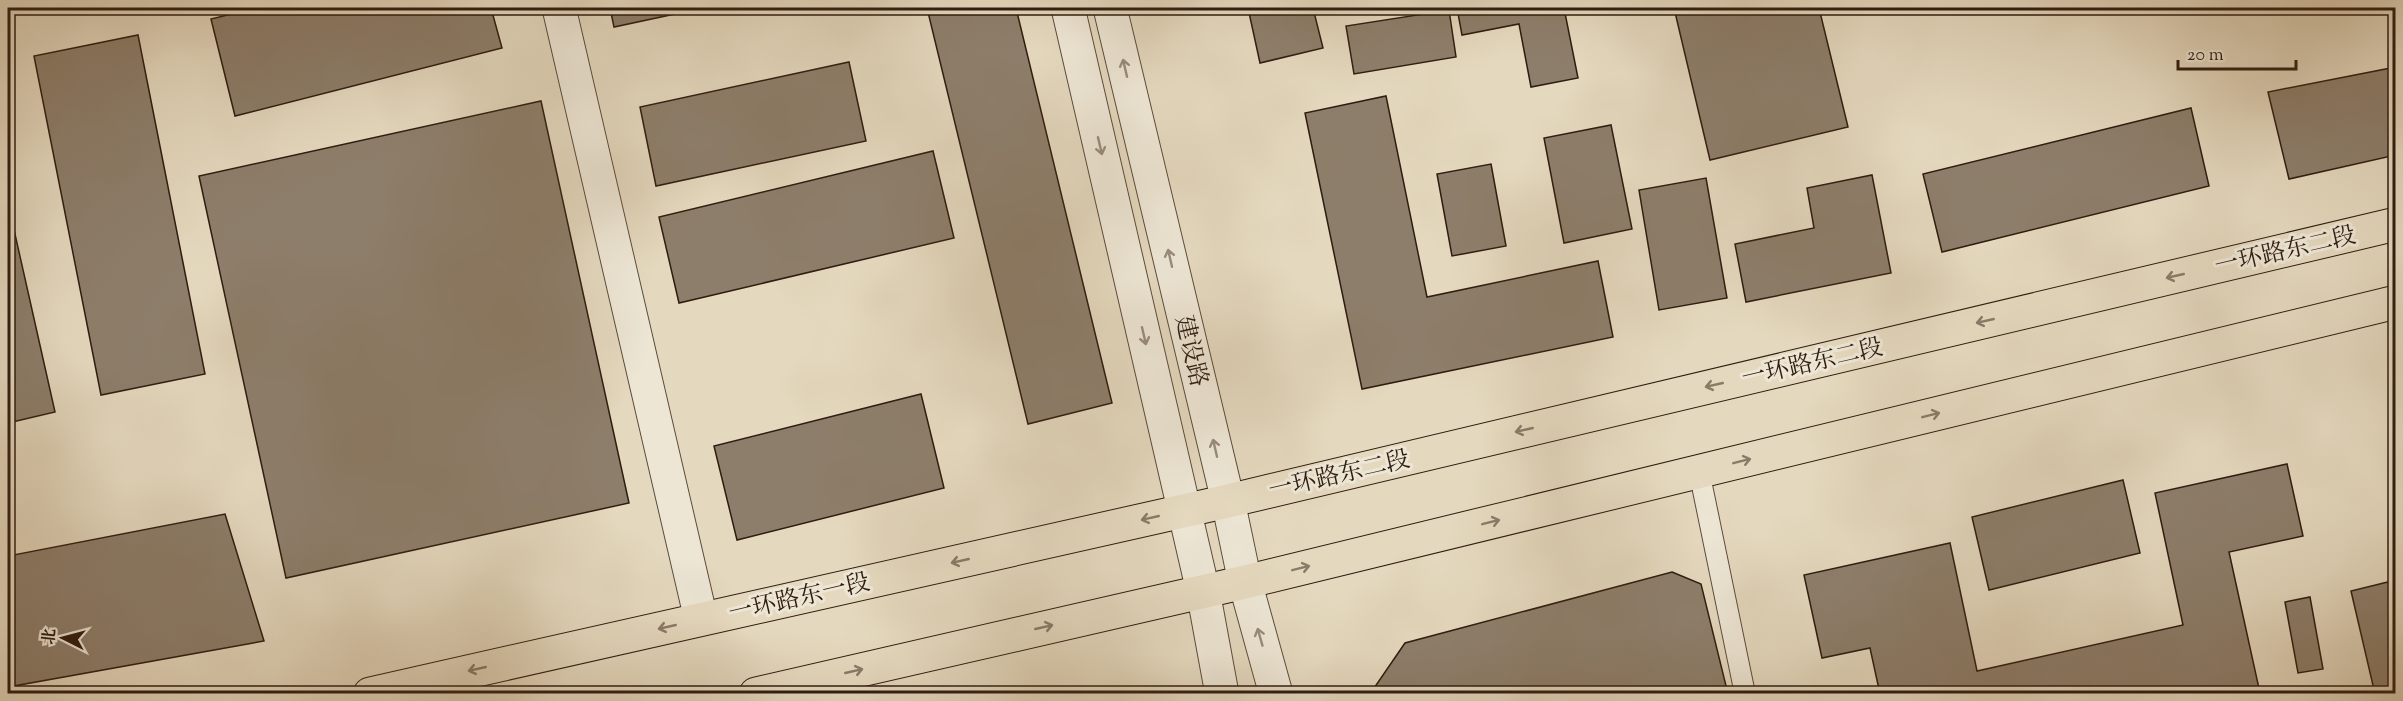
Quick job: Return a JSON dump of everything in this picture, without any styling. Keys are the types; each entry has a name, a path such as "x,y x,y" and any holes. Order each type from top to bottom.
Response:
{"main road":[{"name":"一环路东二段","path":"1228,501 2396,224"},
{"path":"756,693 1245,582 2396,302"},
{"name":"一环路东一段","path":"370,693 1228,501"}],"street":[{"path":"559,8 701,619"},
{"name":"建设路","path":"1068,8 1203,591 1222,693"},
{"name":"建设路","path":"1110,8 1228,501 1245,582 1276,693"}],"lane":[{"path":"1700,471 1746,693"}],"building":[{"path":"256,8 491,8 502,48 235,116 211,19"},
{"path":"610,8 703,8 614,27"},
{"path":"927,8 1016,8 1112,403 1028,424"},
{"path":"1248,8 1313,8 1323,48 1260,63"},
{"path":"1457,8 1564,8 1578,78 1531,87 1519,24 1462,35"},
{"path":"1674,8 1819,8 1848,127 1710,160"},
{"path":"1449,10 1456,57 1354,74 1346,26"},
{"path":"138,35 205,374 101,395 34,56"},
{"path":"849,62 866,141 656,186 640,107"},
{"path":"2396,67 2396,155 2289,179 2268,92"},
{"path":"1386,96 1427,297 1598,261 1613,337 1362,389 1305,113"},
{"path":"541,101 629,503 286,578 199,176"},
{"path":"2191,108 2209,186 1942,252 1923,174"},
{"path":"1611,125 1632,229 1564,243 1544,138"},
{"path":"933,151 954,238 679,303 659,217"},
{"path":"1491,164 1506,246 1452,256 1437,174"},
{"path":"1872,175 1891,273 1746,302 1735,244 1814,228 1807,188"},
{"path":"1706,178 1727,298 1659,310 1639,190"},
{"path":"8,203 55,412 8,423"},
{"path":"921,394 944,488 737,540 714,446"},
{"path":"2287,464 2303,536 2229,552 2260,693 1880,694 1870,648 1822,658 1804,575 1950,543 1977,671 2183,625 2155,493"},
{"path":"2123,480 2140,553 1989,590 1972,517"},
{"path":"225,514 264,641 8,687 8,556"},
{"path":"1672,572 1701,584 1728,694 1370,694 1405,643"},
{"path":"2392,581 2396,595 2396,694 2375,694 2351,591"},
{"path":"2310,597 2323,669 2298,673 2285,602"}]}
